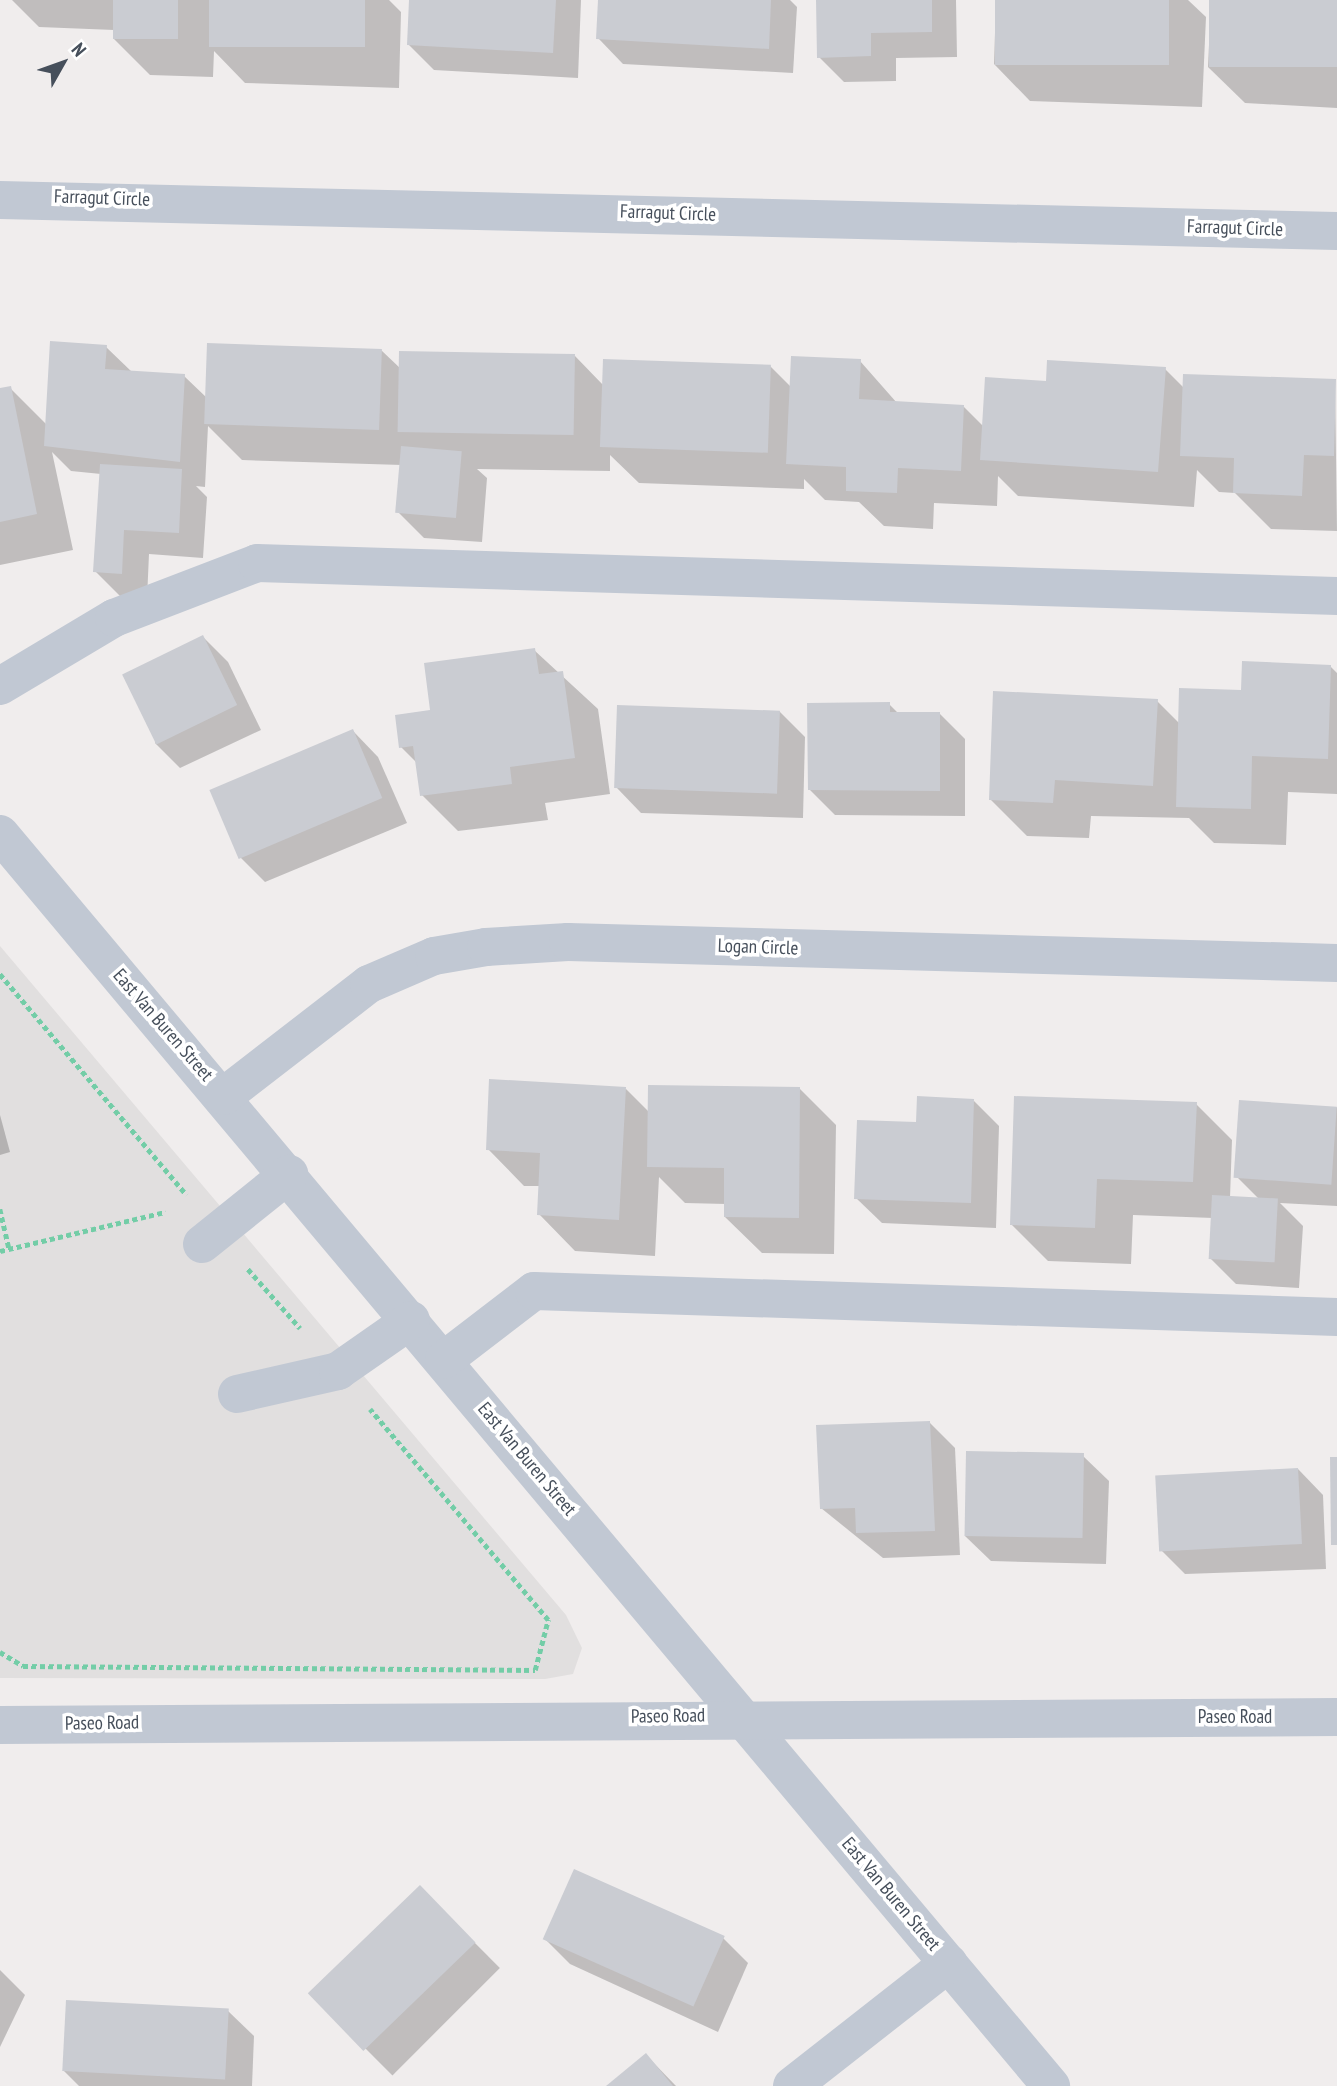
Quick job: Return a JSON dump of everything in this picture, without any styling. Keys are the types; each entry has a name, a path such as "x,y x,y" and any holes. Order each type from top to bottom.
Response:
{"street":[{"name":"Farragut Circle","path":"0,200 1337,231"},
{"path":"0,685 114,618 257,563 1337,596"},
{"name":"East Van Buren Street","path":"0,834 14,876 224,1097 1051,2086"},
{"name":"Logan Circle","path":"224,1097 369,984 434,956 486,947 568,942 1337,963"},
{"path":"209,1238 289,1174"},
{"path":"444,1360 534,1291 1337,1317"},
{"path":"237,1394 338,1371 411,1321"},
{"name":"Paseo Road","path":"0,1725 742,1716 1337,1717"},
{"path":"792,2086 949,1963"}],"path":[{"path":"1,977 191,1200 180,1205"},
{"path":"0,1209 9,1248"},
{"path":"0,1251 170,1211"},
{"path":"0,1652 23,1666 534,1670 548,1620 338,1371 209,1238"}],"shaded area":[{"path":"0,946 566,1615 582,1648 573,1674 545,1679 0,1678"}],"building":[{"path":"113,0 178,0 178,39 113,39"},
{"path":"209,0 365,0 365,47 209,47"},
{"path":"409,0 556,0 553,53 407,45"},
{"path":"598,0 771,0 769,49 596,39"},
{"path":"816,0 932,0 932,32 871,33 871,56 817,58"},
{"path":"995,0 1169,0 1169,65 995,65"},
{"path":"1209,0 1337,0 1337,67 1209,67"},
{"path":"50,341 107,345 105,369 185,374 180,462 44,446"},
{"path":"207,343 382,349 379,430 204,424"},
{"path":"399,351 575,354 574,435 398,432"},
{"path":"791,356 861,359 859,399 964,405 961,471 898,468 897,493 846,491 846,467 786,464"},
{"path":"603,359 771,365 768,453 600,447"},
{"path":"1047,360 1166,367 1158,472 980,460 985,377 1046,381"},
{"path":"1183,374 1336,379 1334,456 1304,455 1302,496 1233,493 1234,458 1180,456"},
{"path":"11,386 37,514 0,522 0,388"},
{"path":"401,446 462,451 456,518 395,513"},
{"path":"100,464 182,469 179,533 124,530 122,574 93,572"},
{"path":"203,635 237,705 156,745 122,674"},
{"path":"535,648 539,674 563,671 575,758 510,767 512,784 420,796 413,746 399,748 395,715 430,710 424,663"},
{"path":"1242,661 1331,665 1328,759 1252,756 1251,809 1176,807 1179,688 1241,690"},
{"path":"993,691 1158,699 1153,786 1055,780 1053,803 989,800"},
{"path":"890,702 890,712 940,712 940,791 808,790 807,703"},
{"path":"617,705 780,711 777,794 614,788"},
{"path":"353,729 382,798 239,859 209,790"},
{"path":"489,1079 626,1087 619,1220 537,1215 540,1153 486,1150"},
{"path":"648,1085 800,1087 799,1218 724,1217 724,1168 647,1167"},
{"path":"917,1096 974,1099 971,1203 854,1199 857,1120 916,1122"},
{"path":"1014,1096 1197,1102 1193,1182 1097,1179 1095,1228 1010,1225"},
{"path":"1239,1100 1337,1107 1331,1185 1234,1178"},
{"path":"1212,1195 1278,1198 1275,1262 1209,1259"},
{"path":"930,1421 935,1531 856,1533 855,1508 820,1509 816,1425"},
{"path":"966,1451 1084,1453 1082,1538 965,1536"},
{"path":"1330,1457 1337,1457 1337,1545 1331,1545"},
{"path":"1298,1468 1302,1544 1159,1551 1155,1475"},
{"path":"574,1869 725,1936 693,2006 543,1939"},
{"path":"420,1885 476,1943 363,2051 308,1993"},
{"path":"66,2000 229,2009 225,2079 62,2071"},
{"path":"646,2053 673,2086 606,2086"}]}
